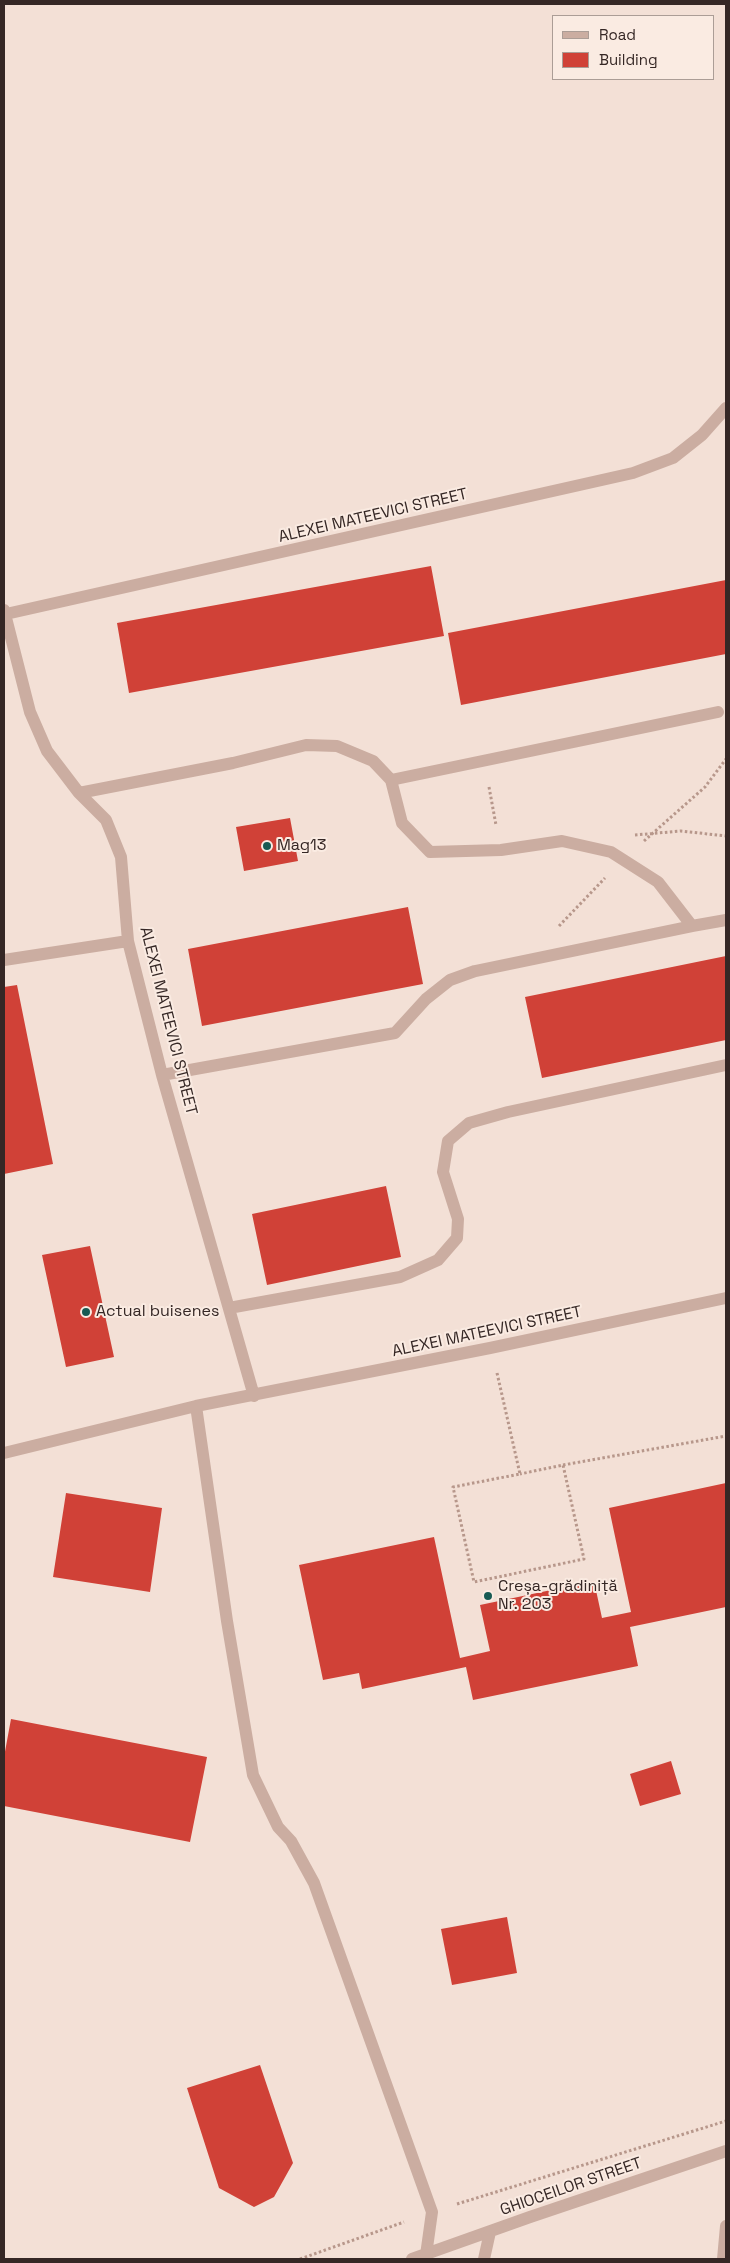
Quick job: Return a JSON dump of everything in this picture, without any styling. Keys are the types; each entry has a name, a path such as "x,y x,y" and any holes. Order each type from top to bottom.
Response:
{"street":[{"name":"ALEXEI MATEEVICI STREET","path":"254,1396 162,1075 128,941 120,857 106,820 79,793 47,751 30,712 5,612 633,473 673,458 702,436 726,408"},
{"path":"391,780 718,712"},
{"path":"79,793 233,763 306,745 337,746 373,761 391,780 402,823 430,852 501,850 562,841 611,852 658,882 692,926"},
{"path":"162,1075 395,1033 426,999 450,980 475,971 726,920"},
{"path":"4,960 128,941"},
{"path":"229,1308 400,1277 438,1260 457,1238 458,1219 443,1172 448,1141 469,1123 508,1112 726,1065"},
{"name":"ALEXEI MATEEVICI STREET","path":"4,1453 196,1406 490,1348 726,1298"},
{"path":"196,1406 227,1621 253,1775 278,1827 291,1841 314,1883 432,2212 426,2255"},
{"name":"GHIOCEILOR STREET","path":"412,2259 726,2151"},
{"path":"723,2259 726,2226"},
{"path":"484,2259 490,2232"}],"path":[{"path":"485,761 501,850"},
{"path":"626,836 681,830 726,836"},
{"path":"490,1348 520,1474"},
{"path":"563,1465 584,1560 474,1582 453,1487 563,1465 726,1436"},
{"path":"300,2259 432,2212 726,2121"}],"building":[{"path":"431,566 444,636 129,693 117,623"},
{"path":"726,580 726,654 461,705 448,633"},
{"path":"290,818 298,861 244,871 236,827"},
{"path":"408,907 423,984 202,1026 188,949"},
{"path":"726,956 726,1040 542,1078 525,997"},
{"path":"17,985 53,1164 4,1174 4,987"},
{"path":"386,1186 401,1257 267,1285 252,1214"},
{"path":"90,1246 114,1357 66,1367 42,1255"},
{"path":"726,1483 726,1607 630,1627 638,1666 473,1700 466,1667 362,1689 359,1673 323,1680 299,1565 434,1537 460,1658 490,1651 480,1605 594,1581 602,1618 631,1612 609,1508"},
{"path":"66,1493 162,1508 150,1592 53,1577"},
{"path":"11,1719 207,1757 190,1842 4,1806 4,1757"},
{"path":"671,1761 681,1794 640,1806 630,1774"},
{"path":"507,1917 517,1973 452,1985 441,1929"},
{"path":"260,2065 293,2163 274,2197 254,2207 219,2188 187,2088"}],"place":[{"name":"Mag13","path":"267,846"},
{"name":"Actual buisenes","path":"86,1312"},
{"name":"Creșa-grădiniță Nr. 203","path":"488,1596"}]}
